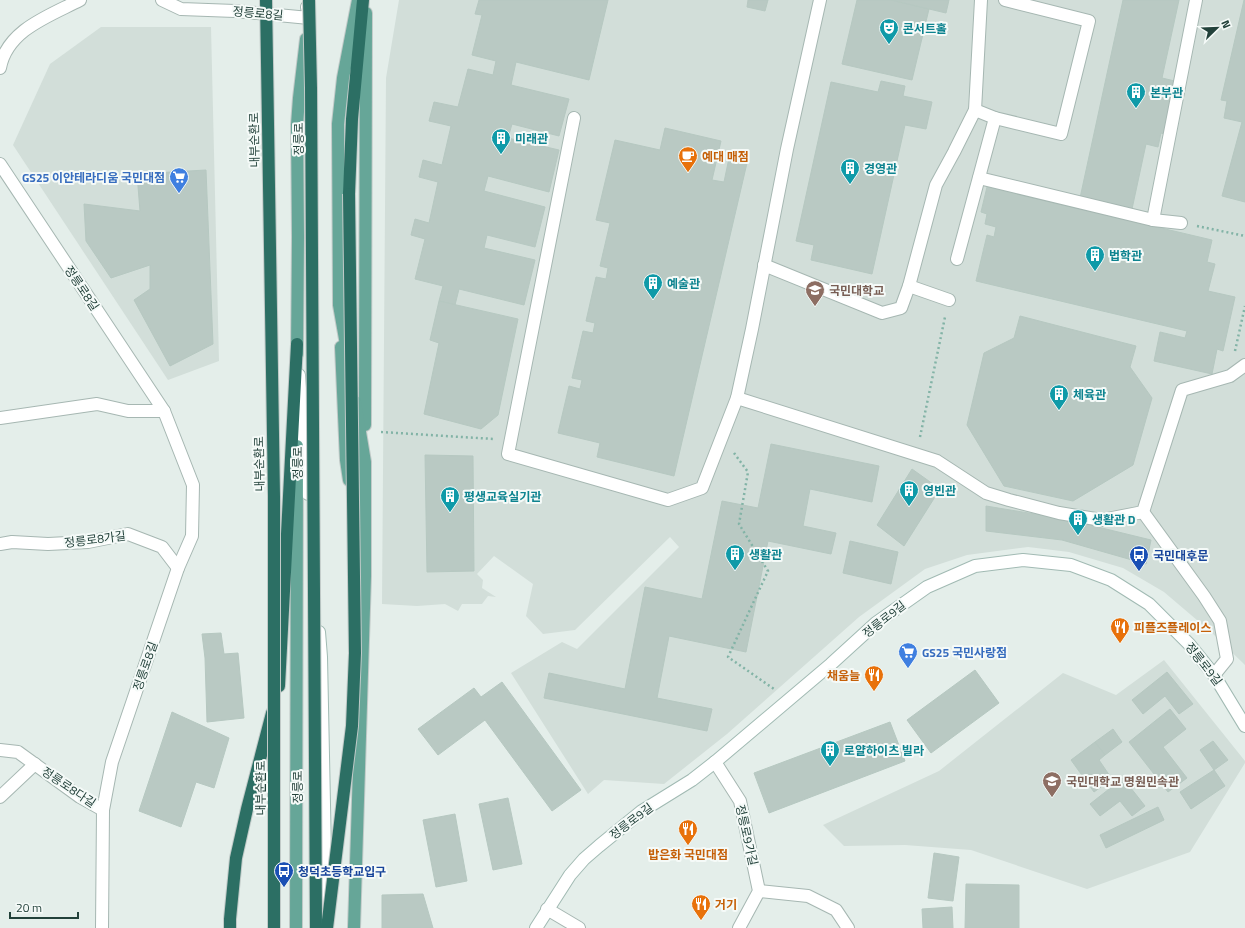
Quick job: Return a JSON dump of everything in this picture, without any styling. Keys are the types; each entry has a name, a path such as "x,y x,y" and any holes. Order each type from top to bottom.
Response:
{"highway":[{"name":"내부순환로","path":"266,0 274,496 274,928"},
{"path":"309,0 311,88 316,928"},
{"path":"327,928 352,726 355,653 349,194 352,119 362,0"},
{"path":"230,928 236,858 279,684 297,344"}],"main road":[{"name":"정릉로","path":"296,928 297,125 309,18 313,0"},
{"path":"358,0 342,78 338,124 339,305 346,460 365,576"},
{"path":"354,928 365,576 366,0"},
{"path":"339,305 365,462"}],"street":[{"path":"0,68 6,50 20,34 31,26 80,0"},
{"name":"정릉로8길","path":"162,0 181,9 235,11 309,18"},
{"path":"306,0 309,18"},
{"path":"574,118 508,454 668,500 702,488 736,398 752,329 787,149 820,0"},
{"path":"764,265 882,313 901,308 909,286 936,184 975,110 981,0"},
{"path":"975,110 995,118 1061,134 1089,21 1005,0"},
{"path":"1153,220 1196,0"},
{"path":"957,259 995,118"},
{"name":"정릉로8길","path":"0,164 164,411 193,485 192,536 178,568 112,762 103,810 102,928"},
{"path":"979,178 1153,220 1181,223"},
{"path":"909,286 949,300"},
{"path":"297,344 321,657 327,928"},
{"path":"1143,512 1182,390 1230,376 1245,365"},
{"path":"736,398 937,461 986,493 1016,502 1102,520 1143,512"},
{"path":"0,418 97,404 128,411 164,411"},
{"path":"1143,512 1204,596 1220,621 1227,659 1214,675"},
{"name":"정릉로8가길","path":"0,544 12,542 48,544 88,542 128,534 162,547 178,568"},
{"name":"정릉로9길","path":"536,928 570,875 584,859 642,811 692,780 715,762 831,664 876,623 927,587 975,566 1023,560 1071,565 1111,580 1149,604 1189,644 1214,675 1245,726"},
{"name":"정릉로8다길","path":"0,750 18,752 80,797 103,810"},
{"name":"정릉로9가길","path":"715,762 740,802 759,891"},
{"name":"정릉로8다길","path":"0,798 35,764"},
{"path":"739,928 759,891 808,896 836,910 848,928"},
{"path":"548,909 580,928"}],"path":[{"path":"1181,223 1245,236"},
{"path":"917,455 949,300"},
{"path":"1230,376 1245,306"},
{"path":"365,431 510,440"},
{"path":"722,436 748,472 739,524 768,571 728,657 776,690"}],"shaded area":[{"name":"국민대학교","path":"399,0 1245,0 1245,665 1211,632 1164,592 1123,568 1069,552 1028,547 967,555 925,569 859,617 727,734 664,784 604,780 588,794 511,673 562,642 577,649 679,547 670,537 575,630 543,634 526,616 533,584 494,556 477,574 483,580 482,588 496,597 488,596 482,604 462,604 458,611 445,604 417,606 382,604 386,78"},
{"path":"101,27 211,27 219,361 168,380 13,145 50,64"},
{"name":"국민대학교 명원민속관","path":"1164,660 1245,761 1190,852 1087,889 971,850 905,845 844,846 823,825 939,771 1063,673 1116,695"}],"building":[{"name":"미래관","path":"479,0 608,0 589,80 516,62 511,85 569,99 559,136 512,124 508,138 559,150 549,192 488,176 484,191 545,207 535,247 487,235 484,248 535,260 524,305 459,289 455,305 439,301 443,286 415,279 425,239 411,235 415,219 429,223 438,182 419,177 423,160 442,165 451,126 429,121 434,102 458,107 468,69 493,75 496,61 472,55 482,15 475,14"},
{"path":"748,0 768,0 765,11 747,7"},
{"name":"콘서트홀","path":"857,0 891,0 929,9 912,80 842,64"},
{"path":"891,0 949,0 946,13"},
{"name":"본부관","path":"1123,0 1179,0 1162,78 1179,82 1167,135 1161,133 1158,147 1146,144 1132,209 1080,198"},
{"path":"1244,0 1245,202 1222,196 1242,122 1224,118 1227,101 1221,100"},
{"name":"경영관","path":"881,81 905,86 903,96 932,102 926,129 905,125 872,274 811,260 814,245 796,241 831,82 878,92"},
{"name":"예술관","path":"665,128 721,141 712,180 724,182 729,158 747,163 674,476 597,457 600,443 558,433 569,386 580,389 582,380 572,378 583,331 593,333 595,323 586,321 596,277 606,279 608,268 600,266 610,223 596,220 615,140 660,150"},
{"path":"206,170 213,344 170,366 134,300 150,289 150,265 111,278 86,241 84,204 140,211 137,174"},
{"name":"법학관","path":"987,187 1212,240 1207,262 1215,264 1208,291 1235,297 1223,351 1217,349 1212,374 1154,361 1160,332 1185,338 1187,331 976,281 987,235 994,237 996,227 985,224 987,214 981,212"},
{"path":"439,301 518,319 498,415 481,429 424,414 439,343 430,340"},
{"name":"체육관","path":"1020,316 1136,346 1130,367 1152,398 1133,465 1073,501 1004,486 967,425 984,353 1014,338"},
{"name":"생활관","path":"771,444 879,466 872,502 810,489 803,526 836,533 831,554 768,541 746,652 669,636 657,698 712,709 707,731 544,698 549,673 625,689 645,587 702,599 722,501 758,508"},
{"name":"평생교육실기관","path":"425,455 473,456 474,571 427,572"},
{"name":"영빈관","path":"912,469 940,489 904,546 877,525"},
{"name":"생활관 D","path":"986,506 1065,519 1151,540 1146,564 1062,540 986,531"},
{"path":"850,541 898,552 891,584 843,573"},
{"path":"221,633 224,654 238,653 244,718 207,722 205,658 202,634"},
{"path":"975,670 999,703 931,753 907,720"},
{"path":"1167,672 1193,704 1179,714 1165,696 1143,714 1132,700"},
{"path":"502,682 581,790 552,811 485,720 438,755 418,729 474,688 481,697"},
{"path":"1170,709 1186,729 1163,747 1187,778 1168,792 1129,742"},
{"path":"172,712 229,738 214,788 196,782 181,827 139,811"},
{"name":"로얄하이츠 빌라","path":"890,722 905,761 769,813 754,773"},
{"path":"1113,729 1122,742 1105,755 1095,742"},
{"path":"1213,741 1228,760 1214,770 1200,750"},
{"path":"1095,742 1105,755 1099,760 1112,779 1094,792 1071,760"},
{"path":"1214,770 1225,786 1191,809 1180,792"},
{"path":"1123,778 1145,806 1132,816 1120,801 1100,816 1090,804"},
{"path":"508,798 522,864 493,870 479,804"},
{"path":"1158,807 1164,820 1106,848 1100,835"},
{"path":"455,814 467,881 436,887 423,820"},
{"path":"934,853 959,857 953,901 928,898"},
{"path":"966,884 1019,885 1019,928 965,928"},
{"path":"423,894 433,928 382,928 382,895"},
{"path":"952,907 953,928 923,928 922,909"}],"place":[{"name":"콘서트홀","path":"889,45"},
{"name":"본부관","path":"1136,109"},
{"name":"미래관","path":"501,155"},
{"name":"예대 매점","path":"688,173"},
{"name":"경영관","path":"850,185"},
{"name":"GS25 이안테라디움 국민대점","path":"179,194"},
{"name":"법학관","path":"1095,272"},
{"name":"예술관","path":"653,300"},
{"name":"국민대학교","path":"815,307"},
{"name":"체육관","path":"1059,411"},
{"name":"영빈관","path":"909,507"},
{"name":"평생교육실기관","path":"450,513"},
{"name":"생활관 D","path":"1078,536"},
{"name":"생활관","path":"735,571"},
{"name":"국민대후문","path":"1139,572"},
{"name":"피플즈플레이스","path":"1120,644"},
{"name":"GS25 국민사랑점","path":"908,669"},
{"name":"채움늘","path":"874,692"},
{"name":"로얄하이츠 빌라","path":"830,767"},
{"name":"국민대학교 명원민속관","path":"1052,798"},
{"name":"밥은화 국민대점","path":"688,846"},
{"name":"청덕초등학교입구","path":"284,888"},
{"name":"거기","path":"701,921"}]}
